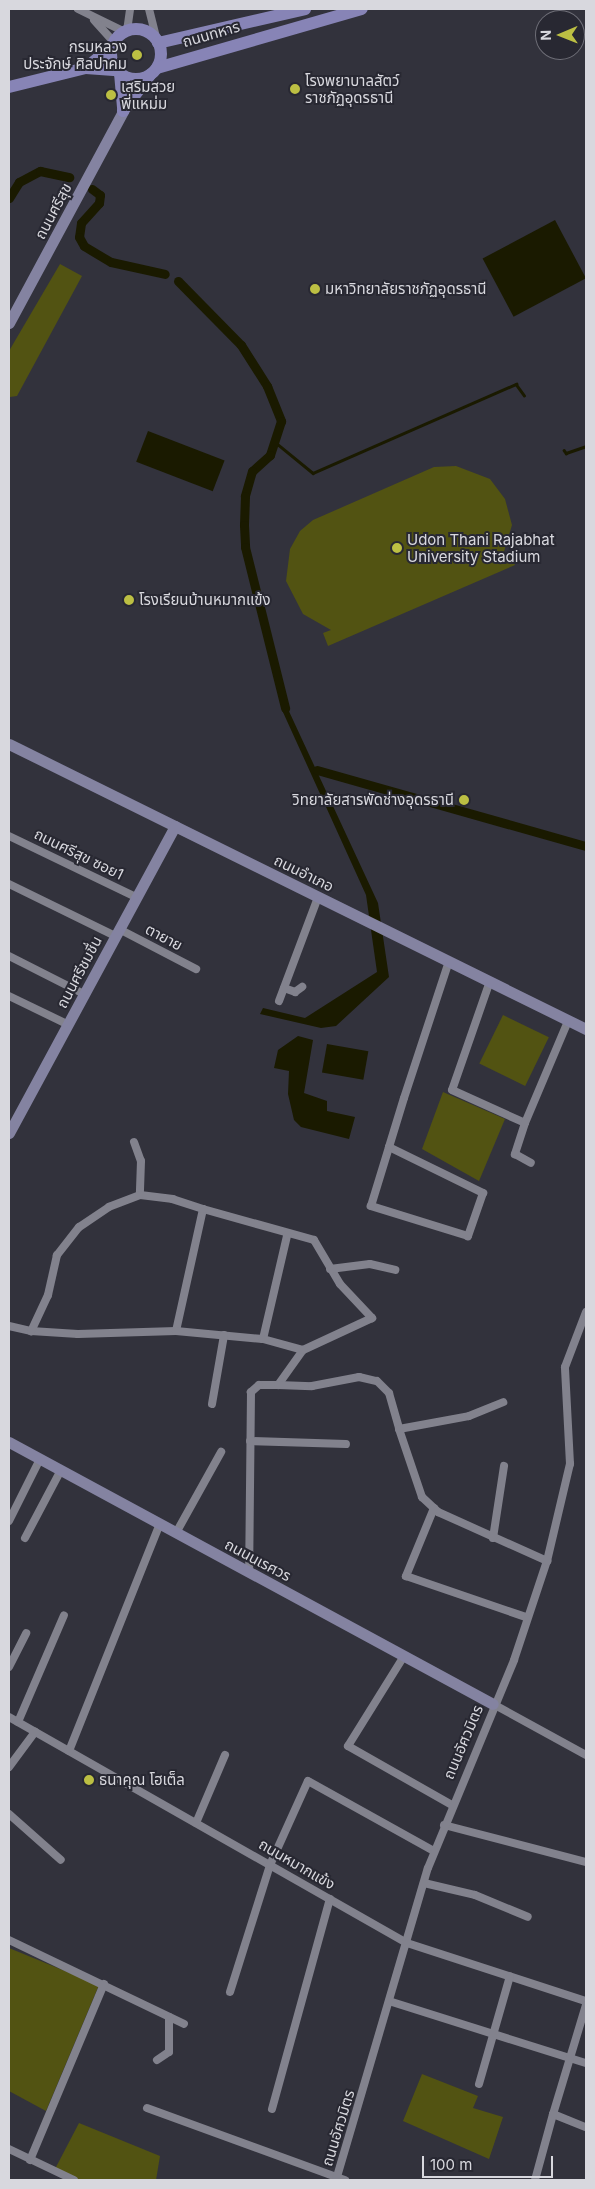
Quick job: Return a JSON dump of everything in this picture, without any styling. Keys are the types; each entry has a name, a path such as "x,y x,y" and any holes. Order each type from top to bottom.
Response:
{"main road":[{"name":"ถนนทหาร","path":"157,42 305,9"},
{"name":"ถนนทหาร","path":"154,71 362,9"},
{"path":"86,68 126,32 141,30 157,42 154,71 122,111"},
{"path":"114,44 112,58 119,72 122,111"},
{"path":"9,87 86,68 119,72 132,79 154,71"}],"street":[{"path":"78,9 126,32 130,9"},
{"path":"149,9 157,42"},
{"path":"89,15 114,44"},
{"name":"ถนนศรีสุข","path":"9,323 122,111"},
{"name":"ถนนอำเภอ","path":"9,744 586,1029"},
{"name":"ถนนศรีชมชื่น","path":"9,1133 175,826"},
{"name":"ถนนศรีสุข ซอย1","path":"9,836 136,897"},
{"name":"ตายาย","path":"9,884 196,969"},
{"path":"279,1001 318,897"},
{"path":"9,956 84,994"},
{"path":"389,1146 483,1193 468,1236 372,1206 389,1146 449,961"},
{"path":"490,982 452,1090 525,1123"},
{"path":"284,988 295,992 302,987"},
{"path":"9,996 68,1024"},
{"path":"531,1163 514,1154 568,1020"},
{"path":"134,1142 141,1161 140,1196"},
{"path":"31,1331 48,1295 57,1255 79,1227 109,1207 140,1196 173,1199 287,1236 314,1240 330,1269 372,1318 304,1350 278,1385"},
{"path":"176,1331 203,1209"},
{"path":"263,1339 287,1236"},
{"path":"330,1269 370,1264 395,1270"},
{"name":"ถนนอัศวมิตร","path":"340,2179 434,1851 493,1704 514,1660 526,1617 547,1561 570,1464 565,1367 586,1312"},
{"path":"9,1326 31,1331 176,1331 263,1339 304,1350"},
{"path":"212,1404 224,1335"},
{"path":"249,1572 251,1392 259,1386 312,1386 359,1378 377,1381 389,1393 422,1497 434,1508 493,1538 547,1561"},
{"path":"399,1429 469,1416 503,1402"},
{"path":"250,1441 346,1444"},
{"name":"ถนนนเรศวร","path":"9,1442 493,1704"},
{"path":"176,1533 221,1452"},
{"path":"9,1521 40,1459"},
{"path":"493,1538 504,1466"},
{"path":"25,1538 61,1470"},
{"path":"434,1508 406,1576 526,1617"},
{"path":"69,1751 160,1524"},
{"path":"18,1722 64,1615"},
{"path":"9,1667 26,1632"},
{"path":"404,1656 348,1746 452,1805"},
{"path":"493,1704 586,1755"},
{"name":"ถนนหมากแข้ง","path":"9,1717 407,1943 586,2003"},
{"path":"9,1767 34,1732"},
{"path":"196,1823 225,1755"},
{"path":"230,1992 270,1865 308,1781 434,1851"},
{"path":"9,1814 61,1860"},
{"path":"444,1825 586,1862"},
{"path":"424,1883 475,1894 528,1918"},
{"path":"272,2109 330,1899"},
{"path":"9,1940 184,2024"},
{"path":"479,2084 510,1976"},
{"path":"30,2160 104,1984"},
{"path":"392,2002 493,2031 586,2063"},
{"path":"535,2180 586,2003"},
{"path":"157,2060 169,2052 169,2017"},
{"path":"147,2108 340,2179"},
{"path":"554,2114 586,2127"},
{"path":"9,2149 58,2177 74,2180"}],"shaded area":[{"path":"555,220 586,278 514,317 483,258"},
{"path":"60,264 82,276 17,396 10,397 9,351"},
{"path":"148,431 225,460 213,491 136,462"},
{"path":"456,466 490,479 505,499 512,525 503,555 509,553 515,565 328,646 323,633 331,630 303,614 286,581 290,549 300,531 313,520 434,467"},
{"path":"287,707 378,903 389,977 336,1026 321,1028 260,1014 263,1008 305,1018 377,972 366,895 282,710"},
{"path":"503,1015 549,1037 525,1086 479,1064"},
{"path":"298,1036 313,1040 304,1093 327,1101 327,1111 355,1117 349,1139 301,1127 294,1120 288,1094 289,1071 274,1068 278,1050"},
{"path":"327,1044 368,1051 363,1080 322,1073"},
{"path":"443,1092 505,1119 479,1181 422,1149"},
{"path":"9,1948 99,1985 46,2111 9,2091"},
{"path":"422,2074 478,2096 473,2108 503,2117 489,2159 403,2121"},
{"path":"79,2123 160,2156 156,2180 80,2180 55,2169"}],"waterway":[{"path":"9,198 19,182 40,171 69,177"},
{"path":"92,189 100,195 99,203 81,223 79,237 84,246 111,262 165,274"},
{"path":"178,281 241,345 267,386 281,421 270,455 252,471 245,496 244,525 245,547 285,708"},
{"path":"275,442 313,473 516,384 524,395"},
{"path":"564,450 566,453 586,446"},
{"path":"317,770 586,846"}],"place":[{"name":"กรมหลวง ประจักษ์ ศิลปาคม","path":"137,55"},
{"name":"โรงพยาบาลสัตว์ ราชภัฏอุดรธานี","path":"295,89"},
{"name":"เสริมสวย พี่แหม่ม","path":"111,95"},
{"name":"มหาวิทยาลัยราชภัฏอุดรธานี","path":"315,289"},
{"name":"Udon Thani Rajabhat University Stadium","path":"397,548"},
{"name":"โรงเรียนบ้านหมากแข้ง","path":"129,600"},
{"name":"วิทยาลัยสารพัดช่างอุดรธานี","path":"464,800"},
{"name":"ธนาคุณ โฮเต็ล","path":"89,1780"}]}
